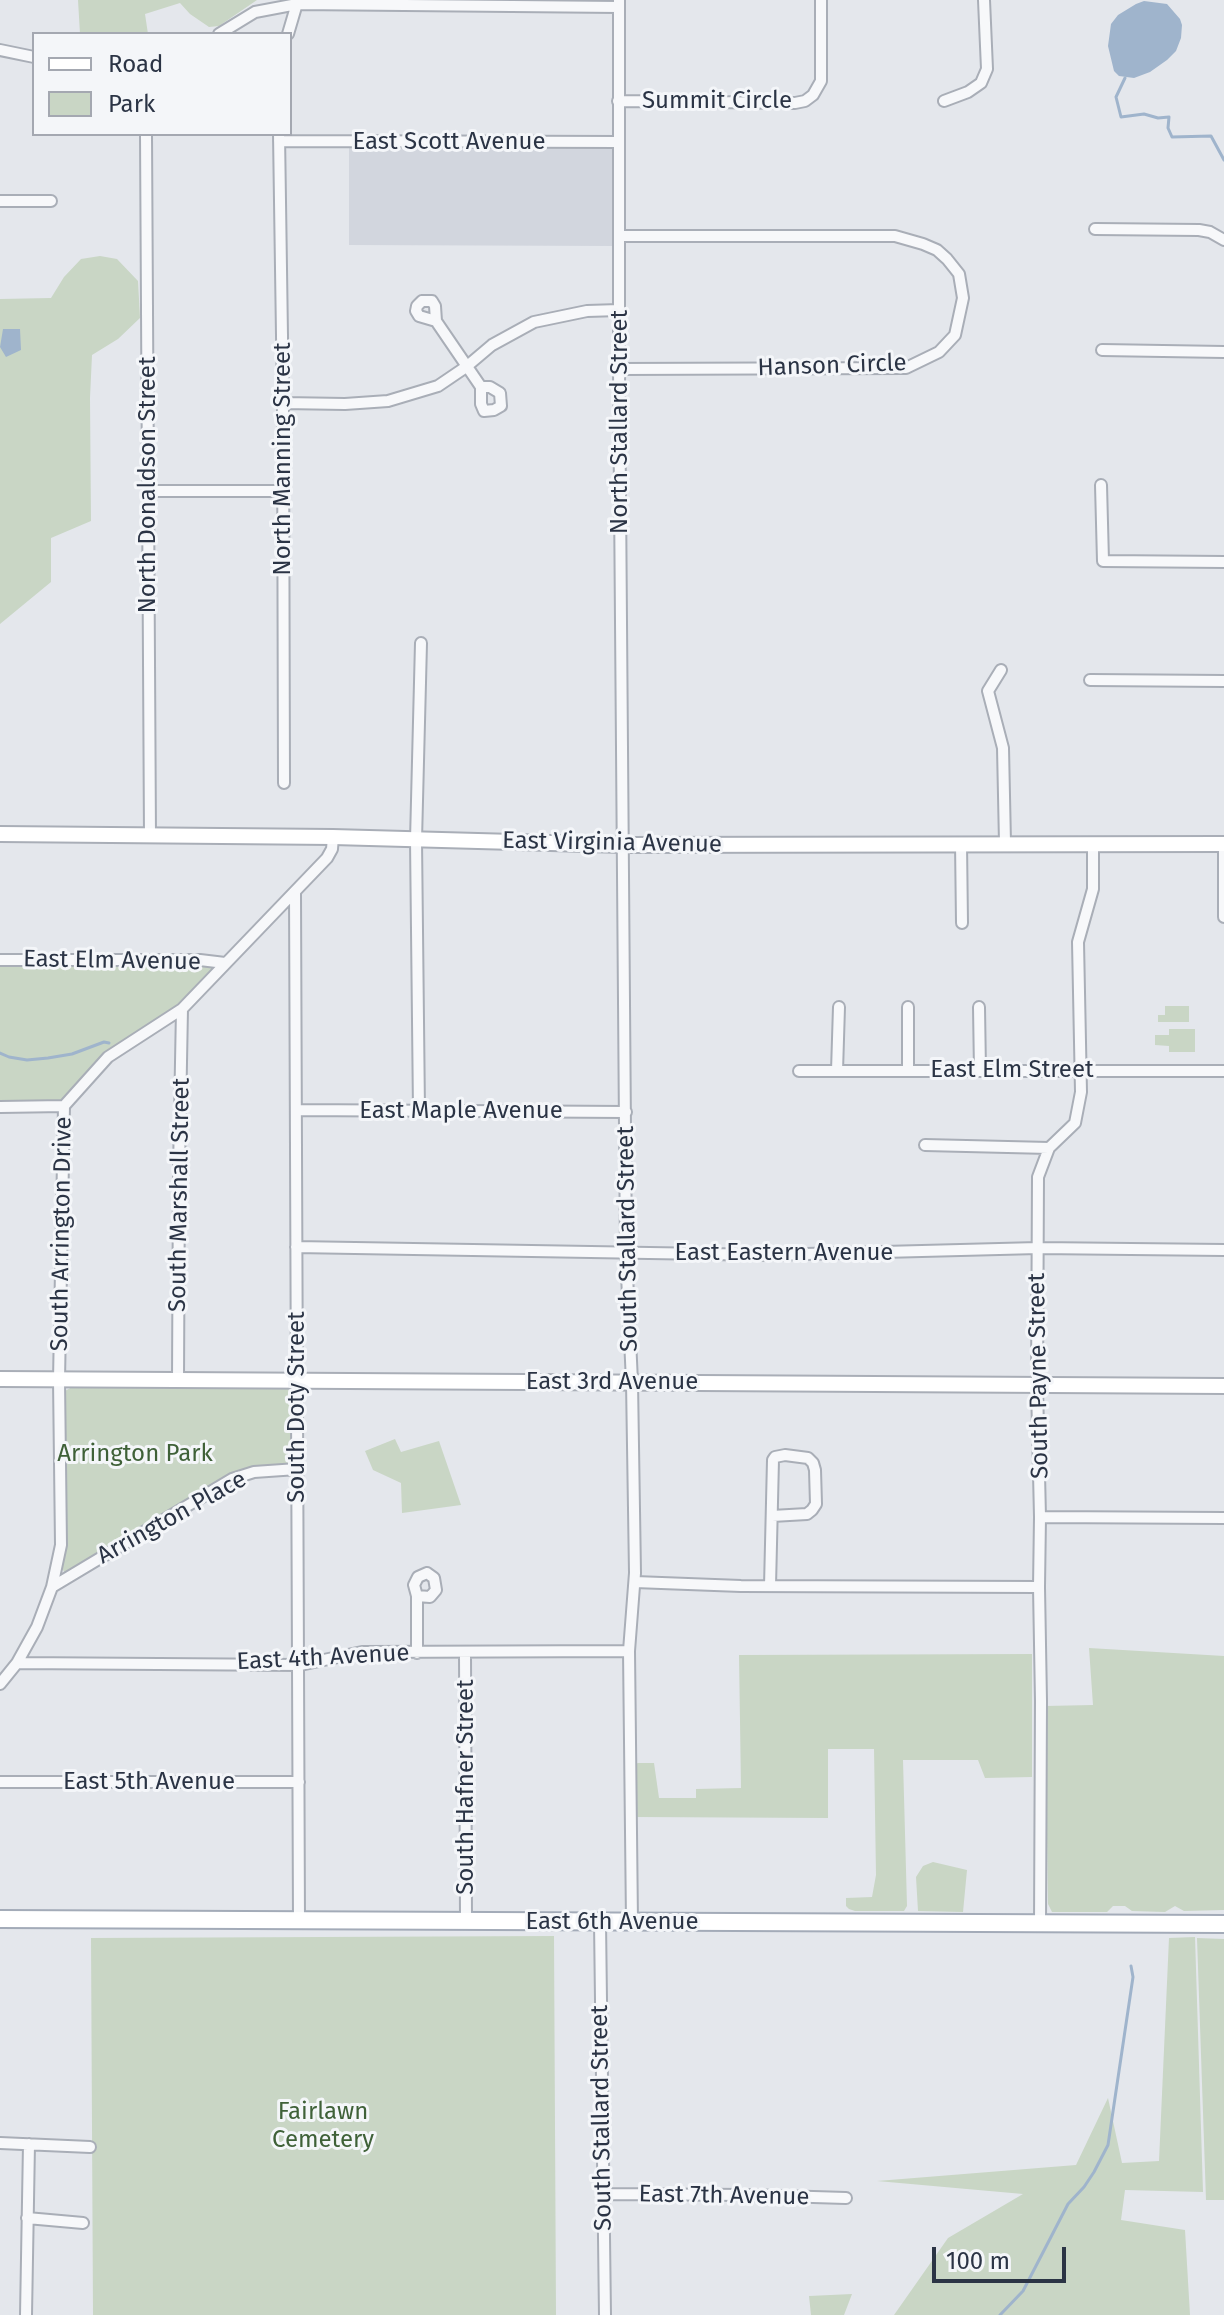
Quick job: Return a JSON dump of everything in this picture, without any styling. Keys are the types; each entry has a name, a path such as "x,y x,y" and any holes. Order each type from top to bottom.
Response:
{"main road":[{"name":"East 6th Avenue","path":"0,1919 1224,1924"}],"street":[{"name":"Summit Circle","path":"618,101 805,101 813,95 821,81 821,0"},
{"path":"944,101 968,92 981,83 987,69 984,0"},
{"path":"289,32 297,2"},
{"path":"222,32 255,12 297,2 619,3"},
{"name":"North Stallard Street","path":"619,3 623,845"},
{"path":"0,50 32,57"},
{"name":"North Donaldson Street","path":"146,136 150,836"},
{"name":"East Scott Avenue","path":"279,138 619,142"},
{"name":"North Manning Street","path":"279,138 284,783"},
{"path":"0,201 51,201"},
{"path":"1095,229 1199,230 1223,238"},
{"name":"Hanson Circle","path":"619,236 895,236 937,250 947,259 959,274 963,298 955,335 939,352 906,368 619,369"},
{"path":"283,403 388,401 438,386 492,345 534,322 587,311 619,310"},
{"path":"436,321 481,387"},
{"path":"1102,350 1224,352"},
{"path":"1101,485 1103,561 1224,562"},
{"path":"149,491 283,491"},
{"path":"419,1111 416,840 421,643"},
{"path":"1001,670 988,691 1003,748 1005,843"},
{"path":"1090,680 1224,681"},
{"name":"East Virginia Avenue","path":"0,834 333,837 623,845 1224,844"},
{"name":"South Arrington Drive","path":"0,1684 17,1663 37,1627 52,1587 61,1545 59,1380 64,1106 108,1057 182,1009 327,858 333,837"},
{"path":"961,843 962,923"},
{"name":"South Payne Street","path":"1040,1924 1038,1177 1049,1148 1075,1123 1081,1092 1078,942 1093,889 1093,843"},
{"path":"1224,844 1224,917"},
{"name":"South Stallard Street","path":"623,845 626,1253 632,1382 635,1582 629,1651 632,1922"},
{"name":"South Doty Street","path":"295,893 299,1921"},
{"name":"East Elm Avenue","path":"0,960 200,960 225,963"},
{"path":"837,1071 839,1007"},
{"path":"908,1007 908,1071"},
{"path":"979,1007 980,1071"},
{"name":"South Marshall Street","path":"178,1380 182,1009"},
{"name":"East Elm Street","path":"799,1071 1224,1071"},
{"path":"0,1107 64,1106"},
{"name":"East Maple Avenue","path":"296,1110 626,1112"},
{"path":"925,1145 1049,1148"},
{"name":"East Eastern Avenue","path":"296,1247 767,1255 1038,1248 1224,1250"},
{"name":"East 3rd Avenue","path":"0,1379 1224,1386"},
{"path":"770,1586 772,1516 775,1457 798,1455 808,1458 815,1470 816,1504 807,1514 772,1516"},
{"name":"Arrington Place","path":"52,1587 232,1479 254,1472 297,1469"},
{"path":"1040,1517 1224,1518"},
{"path":"635,1582 1039,1587"},
{"path":"417,1596 417,1653"},
{"name":"East 4th Avenue","path":"17,1663 300,1665 362,1652 629,1651"},
{"name":"South Hafner Street","path":"465,1652 466,1922"},
{"name":"East 5th Avenue","path":"0,1782 299,1782"},
{"name":"South Stallard Street","path":"600,1922 605,2315"},
{"path":"0,2143 90,2147"},
{"path":"26,2315 29,2144"},
{"name":"East 7th Avenue","path":"603,2194 846,2198"},
{"path":"27,2218 83,2223"}],"shaded area":[{"path":"349,145 611,147 614,153 613,246 349,245"}],"green space":[{"path":"78,0 257,0 219,26 209,27 180,3 145,14 148,32 80,32"},
{"path":"100,256 117,259 138,281 140,318 118,339 92,355 91,521 51,538 51,582 0,624 0,299 51,298 64,277 81,259"},
{"path":"201,963 221,967 181,1006 104,1056 63,1101 0,1101 0,965"},
{"path":"1165,1006 1189,1006 1189,1022 1158,1022 1158,1015 1165,1015"},
{"path":"1169,1029 1195,1029 1195,1052 1169,1052 1169,1046 1155,1045 1155,1035 1169,1035"},
{"name":"Arrington Park","path":"72,1387 291,1387 292,1458 285,1466 254,1467 230,1474 64,1572 65,1391"},
{"path":"395,1439 401,1452 439,1441 461,1505 402,1513 401,1483 373,1470 365,1451"},
{"path":"1089,1648 1224,1656 1224,1910 1184,1911 1175,1906 1165,1912 1132,1911 1125,1906 1113,1906 1107,1912 1052,1912 1048,1904 1045,1706 1093,1705"},
{"path":"1032,1654 1032,1777 985,1778 978,1760 903,1760 907,1906 904,1911 855,1911 846,1906 846,1898 872,1897 876,1875 874,1749 828,1749 828,1818 635,1817 635,1764 638,1763 654,1763 659,1798 696,1798 696,1789 741,1788 739,1655"},
{"path":"933,1862 967,1870 963,1912 918,1911 916,1877 923,1866"},
{"name":"Fairlawn Cemetery","path":"554,1936 556,2315 93,2315 91,1938"},
{"path":"1195,1937 1203,2192 1125,2190 1121,2220 1185,2230 1190,2315 894,2315 948,2238 1023,2194 877,2181 1076,2165 1108,2098 1122,2163 1159,2161 1169,1938"},
{"path":"1197,1938 1224,1939 1224,2200 1206,2200"},
{"path":"852,2294 844,2315 811,2315 809,2296"}],"water":[{"path":"1144,1 1167,4 1180,19 1181,38 1176,51 1150,72 1134,78 1119,76 1114,71 1108,46 1111,24 1118,15"},
{"path":"3,329 20,329 21,350 6,357 0,347"}],"waterway":[{"path":"1125,78 1116,97 1121,117 1144,114 1169,117 1168,128 1172,137 1211,136 1224,160"},
{"path":"0,1053 27,1060 72,1054 109,1043"},
{"path":"1000,2315 1023,2291 1068,2204 1084,2187 1108,2145 1133,1977 1131,1966"}]}
